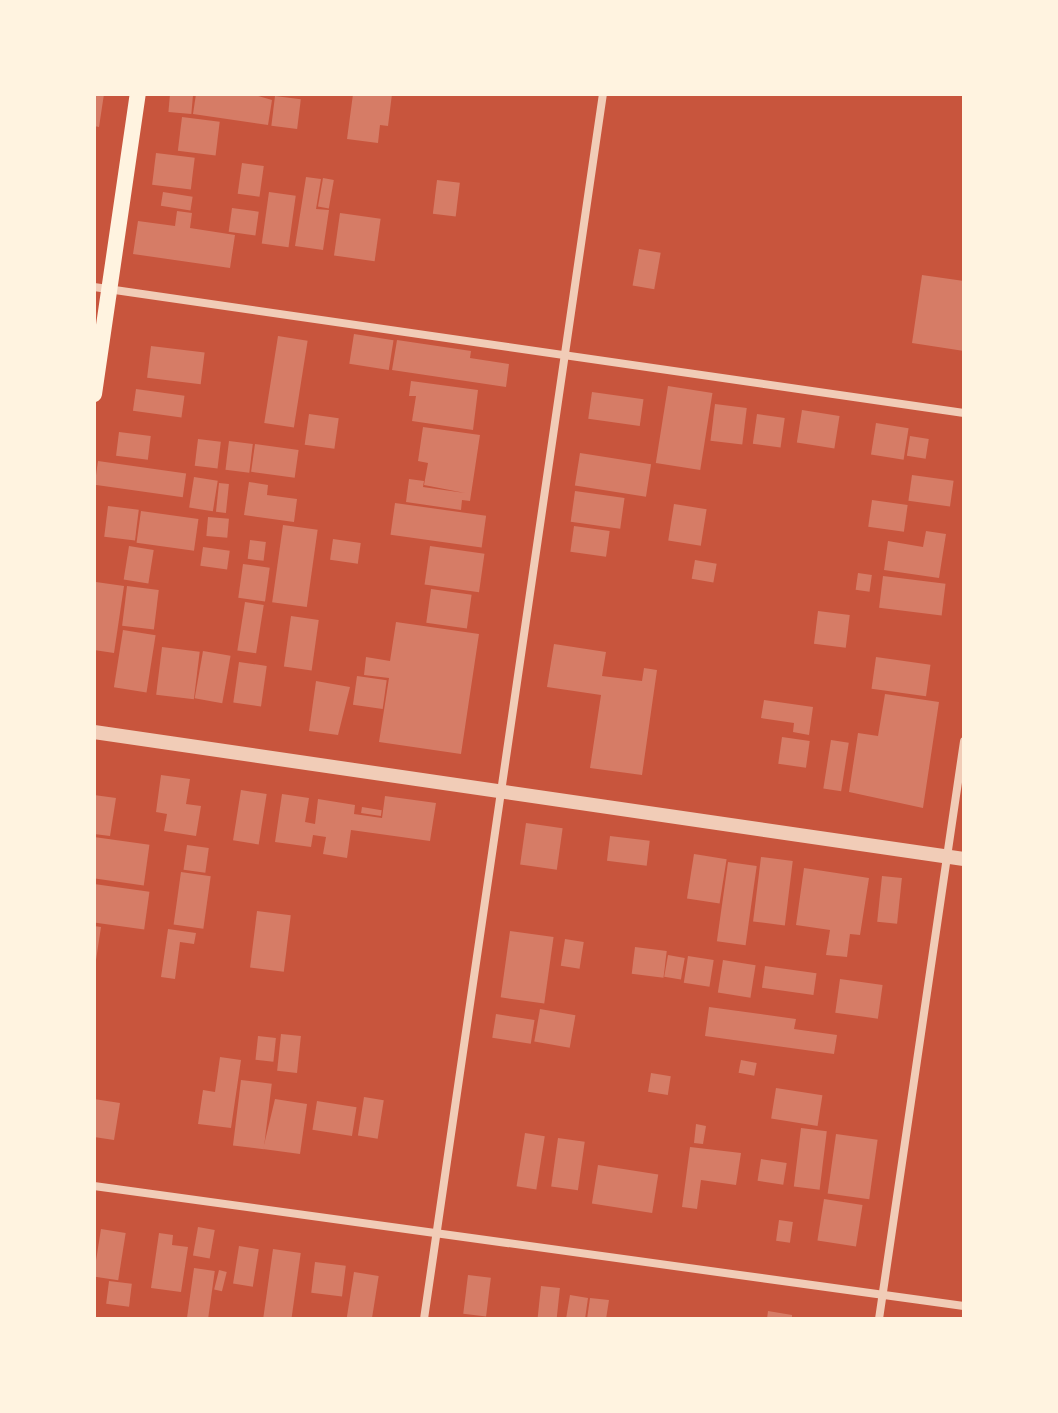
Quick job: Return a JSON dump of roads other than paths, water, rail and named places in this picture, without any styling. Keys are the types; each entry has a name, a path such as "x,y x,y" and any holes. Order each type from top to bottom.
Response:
{"main road":[{"path":"94,394 102,288 138,94"}],"street":[{"path":"424,1319 603,94"},
{"path":"102,288 964,413"},
{"path":"94,732 964,859"},
{"path":"879,1319 964,741"},
{"path":"94,1186 964,1306"}]}
